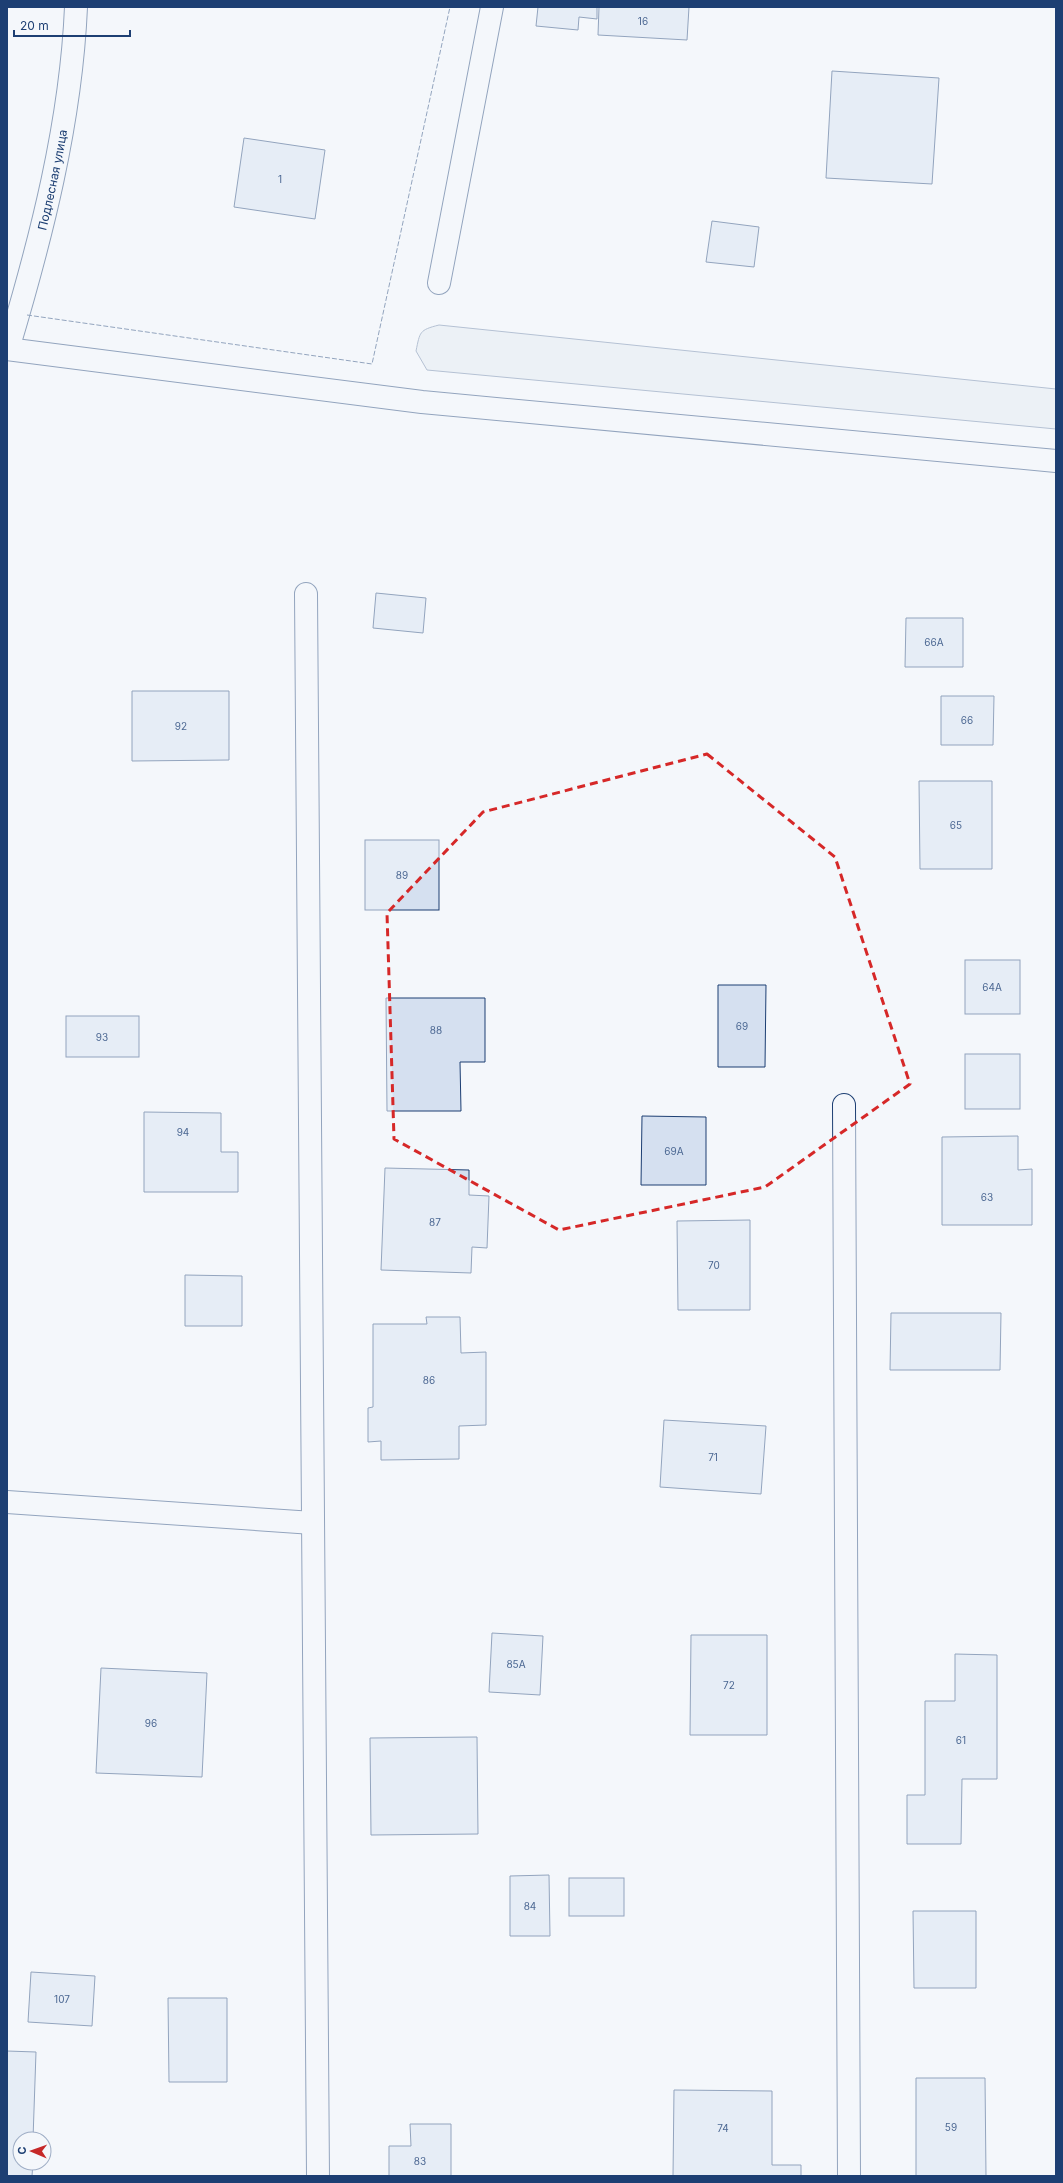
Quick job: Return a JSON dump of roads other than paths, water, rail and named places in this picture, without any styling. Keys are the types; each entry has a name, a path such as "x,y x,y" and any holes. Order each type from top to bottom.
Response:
{"street":[{"name":"Подлесная улица","path":"7,349 52,184 74,46 76,7"},
{"path":"439,283 492,7"},
{"path":"7,349 422,402 1056,461"},
{"path":"306,594 318,2176"},
{"path":"844,1105 849,2176"},
{"path":"7,1502 313,1523"}]}
